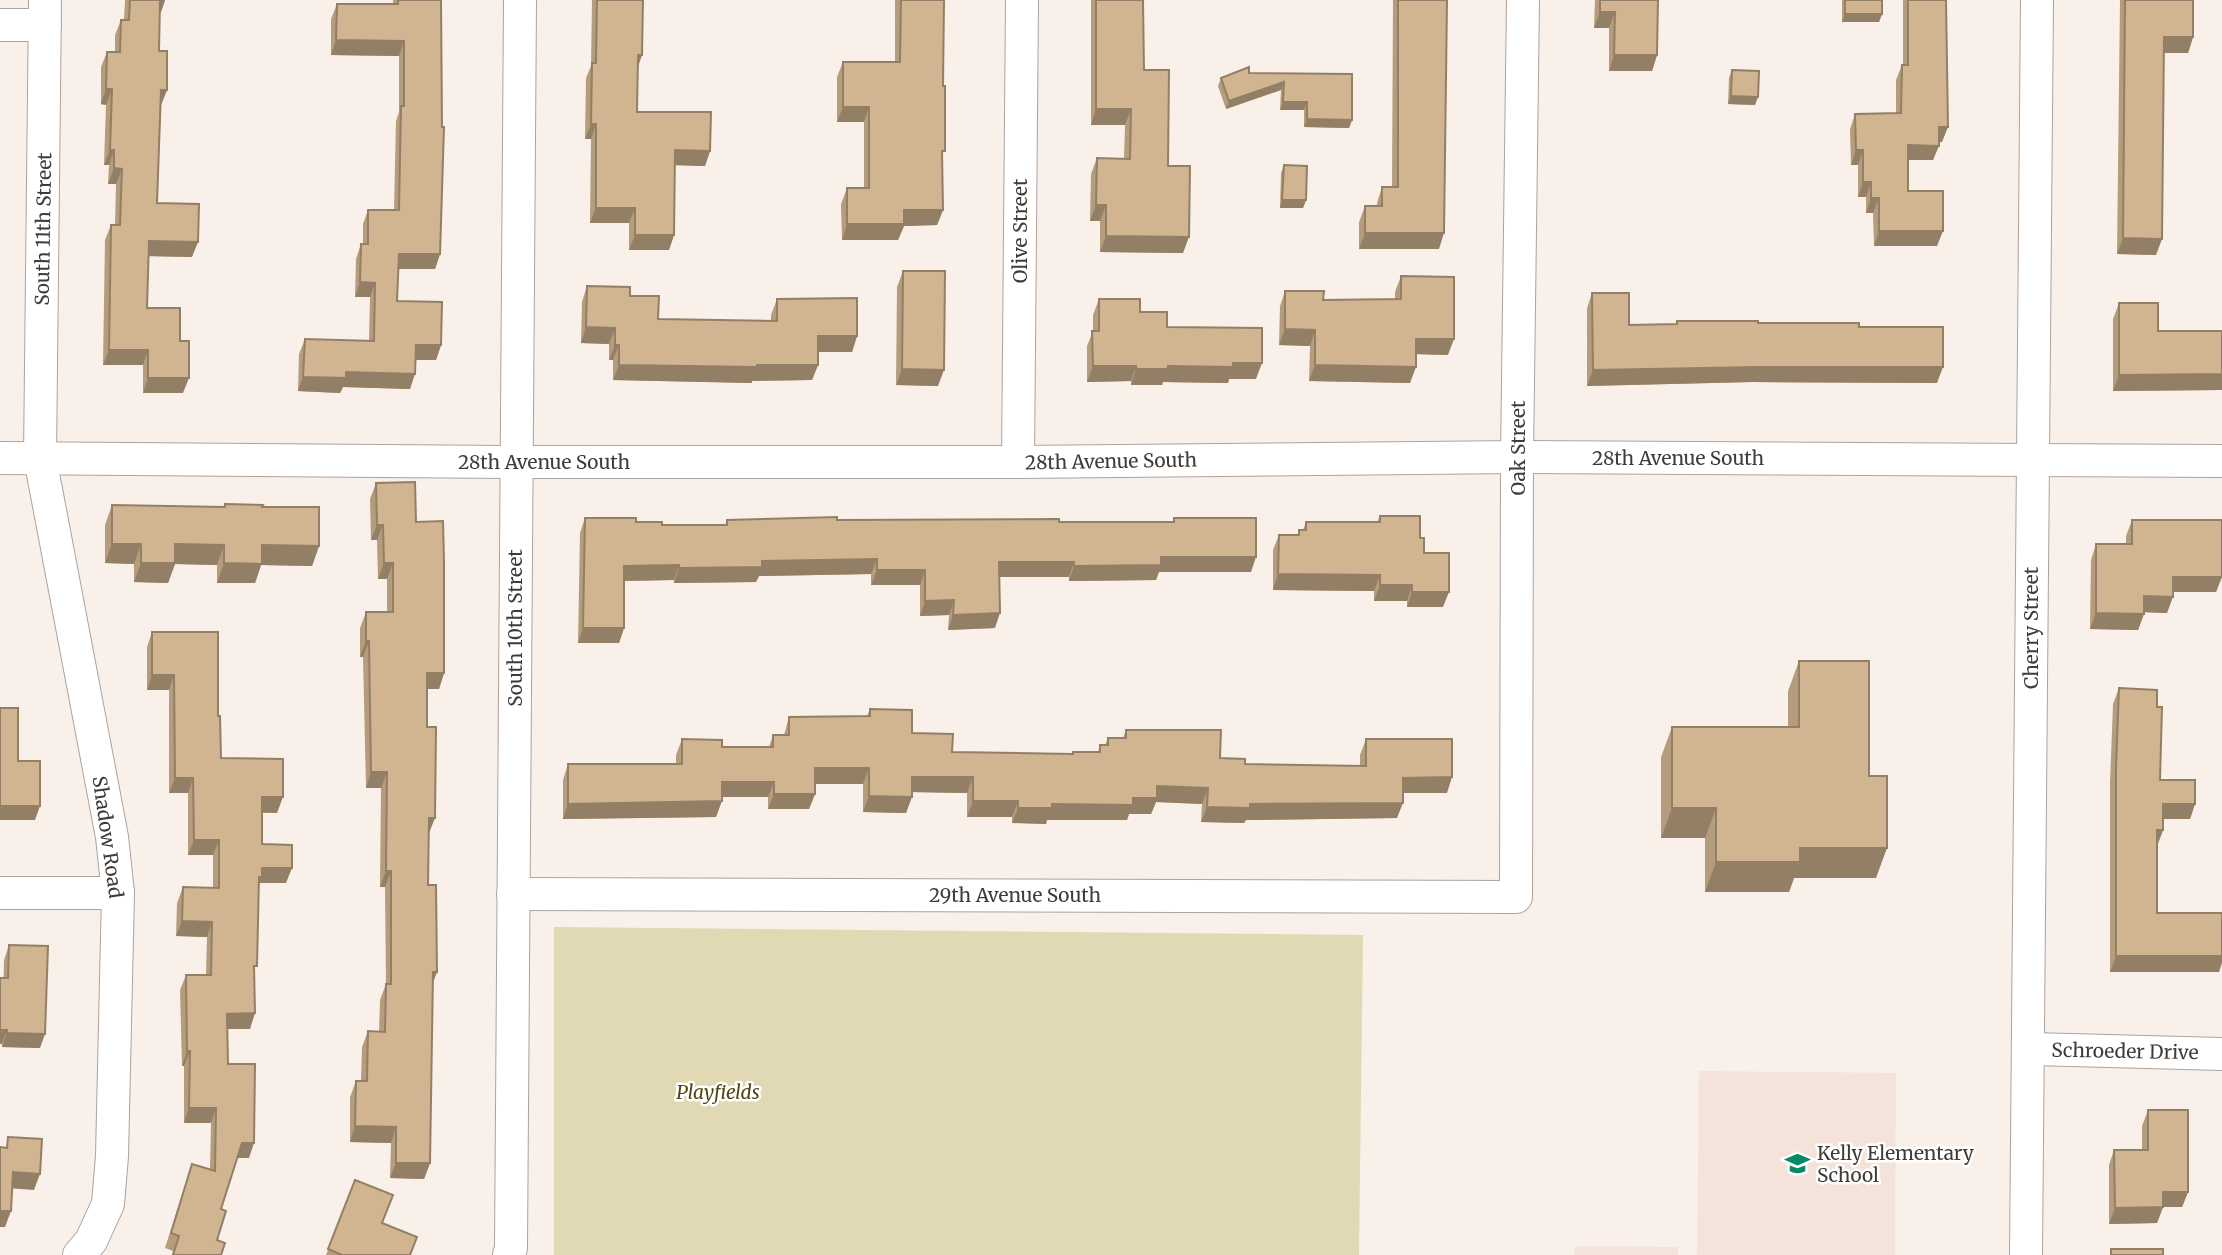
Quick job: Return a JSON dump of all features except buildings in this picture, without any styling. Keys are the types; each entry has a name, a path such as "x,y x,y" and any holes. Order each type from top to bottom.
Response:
{"street":[{"name":"South 10th Street","path":"509,1255 520,0"},
{"name":"Olive Street","path":"1018,463 1022,0"},
{"name":"Oak Street","path":"1516,897 1522,0"},
{"name":"Cherry Street","path":"2026,1255 2037,0"},
{"path":"0,24 45,13"},
{"name":"South 11th Street","path":"40,458 45,13"},
{"name":"28th Avenue South","path":"0,458 516,463 1018,463 1517,457 2222,461"},
{"name":"Shadow Road","path":"40,458 112,837 118,893 112,1156 108,1204 91,1241 79,1255"},
{"path":"0,893 118,893"},
{"name":"29th Avenue South","path":"513,894 1516,897"},
{"name":"Schroeder Drive","path":"2028,1049 2222,1054"}],"shaded area":[{"name":"Kelly Elementary School","path":"1699,1071 1896,1073 1895,1255 1697,1255"},
{"path":"1575,1246 1678,1247 1678,1255 1574,1255"}],"green space":[{"name":"Playfields","path":"554,927 1363,935 1359,1255 554,1255"}],"place":[{"name":"Kelly Elementary School","path":"1797,1164"}]}
